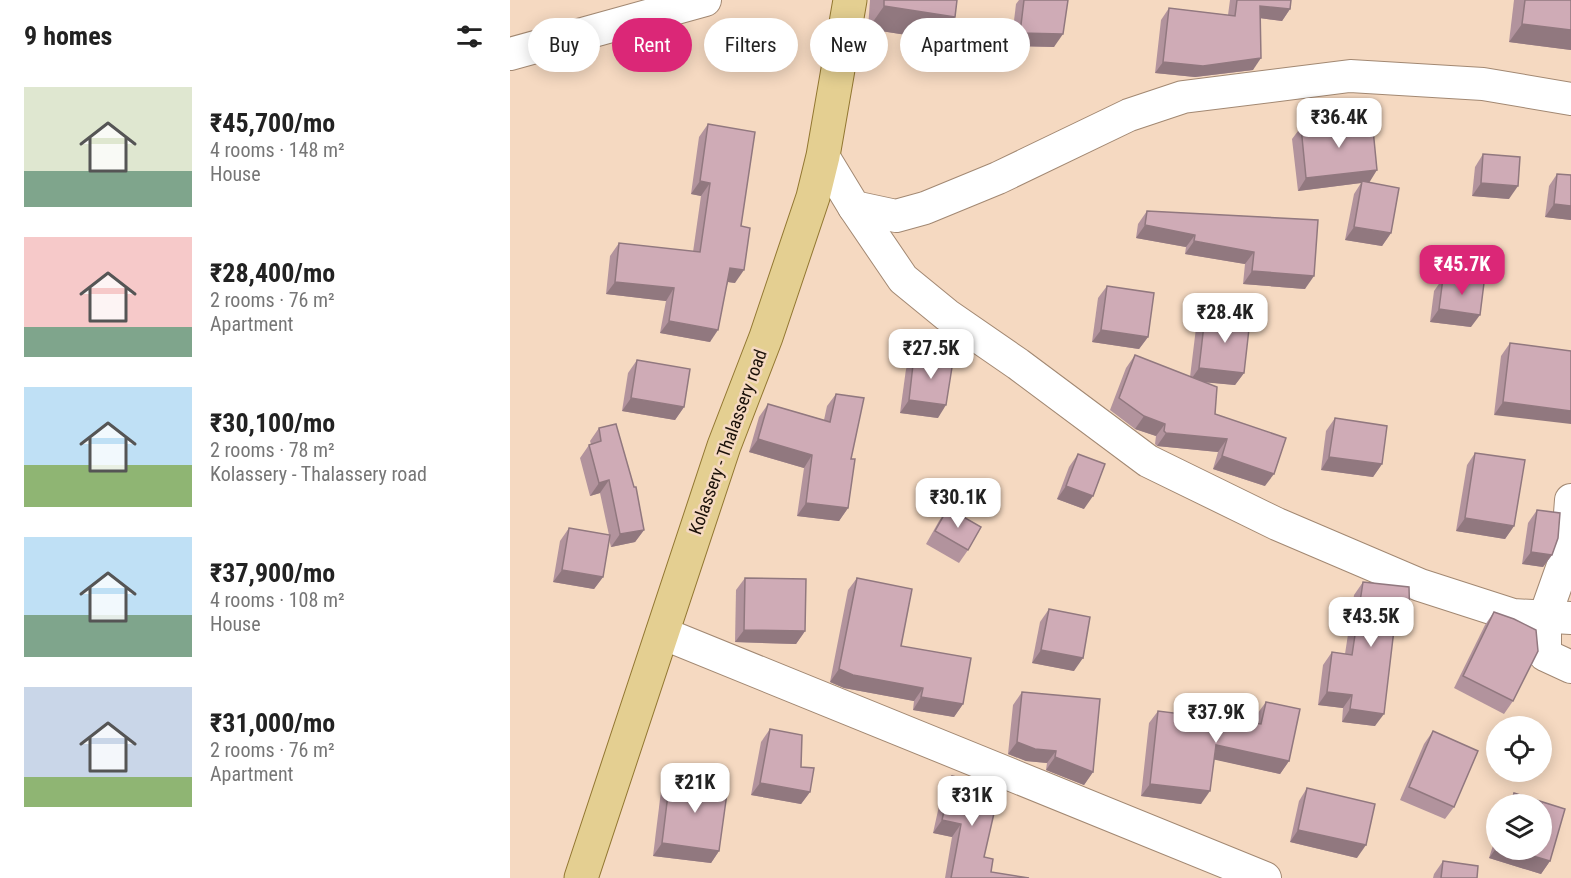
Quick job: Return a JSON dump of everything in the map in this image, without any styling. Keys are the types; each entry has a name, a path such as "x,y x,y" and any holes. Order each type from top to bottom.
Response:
{"main road":[{"name":"Kolassery - Thalassery road","path":"581,878 724,446 766,337 813,197 823,156 850,0"}],"street":[{"path":"510,54 705,0"},
{"path":"854,207 896,216 925,207 998,178 1129,115 1183,98 1350,76 1483,84 1571,99"},
{"path":"823,156 854,207 903,279 947,315 1018,364 1148,461 1277,524 1420,585 1513,615 1558,617"},
{"path":"1571,500 1567,554 1558,617 1545,655 1571,667"},
{"path":"662,633 1265,878"}],"building":[{"path":"884,0 957,0 955,17 884,6"},
{"path":"1024,0 1068,0 1063,34 1030,33 1030,18 1022,18"},
{"path":"1237,0 1291,0 1290,9 1260,6 1261,58 1203,66 1163,62 1169,8 1235,16"},
{"path":"1525,0 1571,0 1571,30 1522,24"},
{"path":"1372,119 1377,170 1306,178 1301,127"},
{"path":"708,124 755,132 741,226 750,228 744,270 730,268 718,330 669,321 674,288 615,282 619,243 700,252 710,183 700,181"},
{"path":"1483,154 1520,157 1518,186 1481,183"},
{"path":"1557,174 1571,175 1571,206 1554,204"},
{"path":"1362,181 1399,188 1391,233 1354,227"},
{"path":"1147,211 1318,220 1314,276 1252,271 1254,252 1194,241 1195,235 1145,225"},
{"path":"1443,278 1484,283 1480,315 1439,309"},
{"path":"1107,286 1154,293 1148,337 1101,330"},
{"path":"1205,316 1250,320 1244,373 1199,368"},
{"path":"1510,343 1571,351 1571,411 1503,402"},
{"path":"1135,355 1217,387 1215,414 1286,438 1274,474 1222,456 1227,439 1166,433 1165,424 1144,416 1119,398"},
{"path":"914,356 953,361 946,405 909,400"},
{"path":"637,360 690,369 684,407 631,398"},
{"path":"836,394 864,398 851,459 855,459 848,508 806,503 812,455 758,439 768,404 830,422"},
{"path":"1335,418 1387,426 1382,464 1329,457"},
{"path":"616,424 634,487 636,487 644,530 620,534 609,480 599,483 589,445 601,441 599,428"},
{"path":"1475,453 1525,460 1514,526 1465,518"},
{"path":"1078,454 1105,464 1093,496 1066,486"},
{"path":"948,508 981,527 968,550 935,531"},
{"path":"1537,510 1560,513 1558,538 1552,555 1531,552"},
{"path":"569,528 610,535 603,577 562,570"},
{"path":"745,578 806,579 805,631 744,630"},
{"path":"857,578 912,589 901,646 971,658 963,704 921,697 923,688 853,675 839,669"},
{"path":"1363,582 1409,587 1410,623 1395,621 1384,714 1350,709 1352,695 1327,692 1332,652 1352,655"},
{"path":"1049,609 1090,617 1083,658 1041,650"},
{"path":"1494,612 1536,630 1538,651 1513,701 1463,676"},
{"path":"1022,692 1100,699 1093,772 1055,757 1056,751 1035,749 1017,742"},
{"path":"1266,702 1300,709 1289,761 1216,745 1210,791 1150,784 1158,711 1261,724"},
{"path":"770,729 802,735 801,767 814,768 810,792 760,783"},
{"path":"1433,731 1478,751 1454,807 1409,787"},
{"path":"952,776 1000,787 984,857 993,859 991,872 1029,878 951,878 961,824 942,820"},
{"path":"670,778 728,786 719,851 662,843"},
{"path":"1307,788 1375,804 1366,845 1298,830"},
{"path":"1552,805 1565,809 1552,854"},
{"path":"1443,861 1478,866 1477,878 1441,878"}]}
